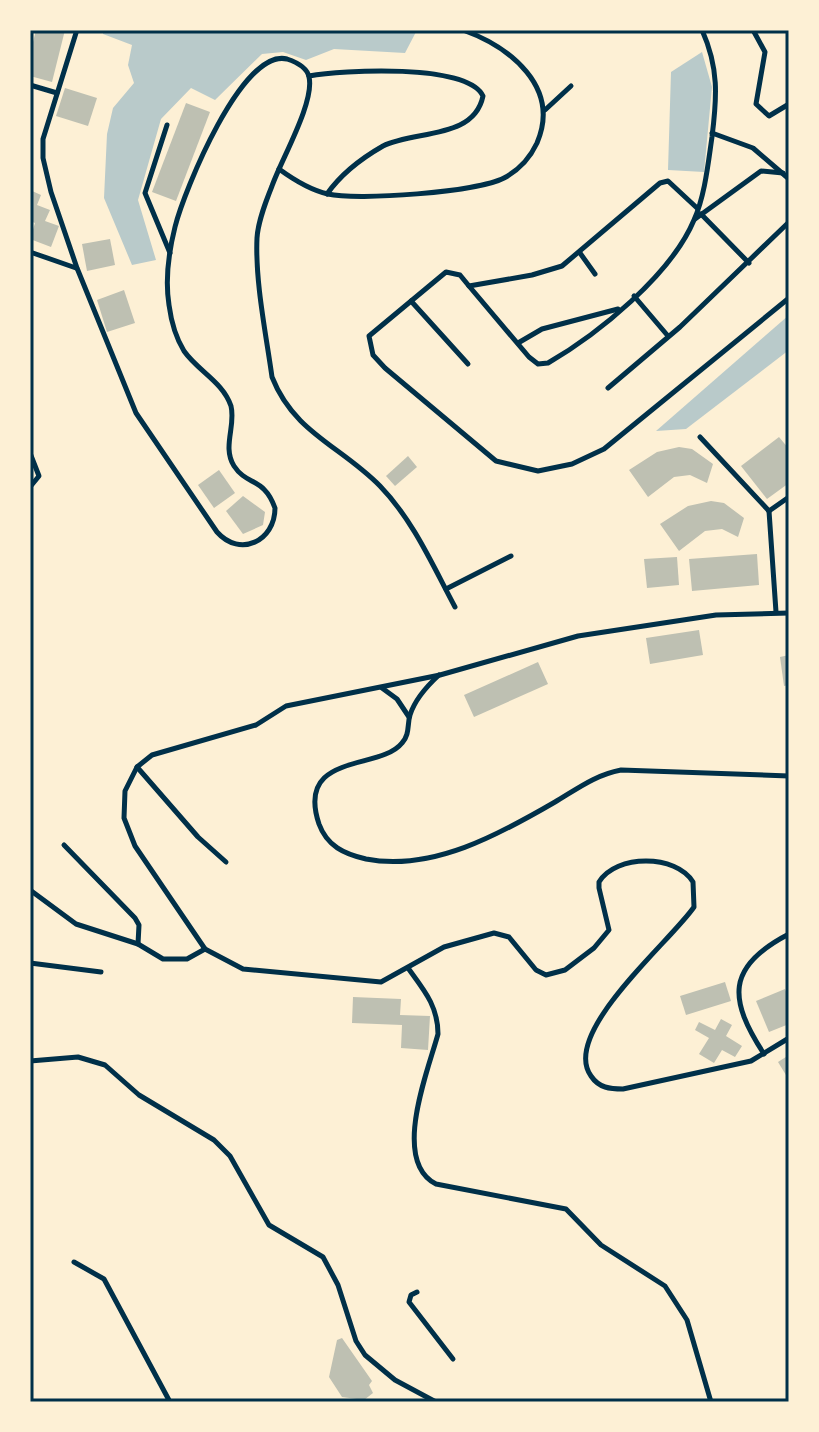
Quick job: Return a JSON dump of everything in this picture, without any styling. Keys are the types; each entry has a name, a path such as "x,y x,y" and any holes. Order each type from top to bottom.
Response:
{"street":[{"path":"279,169 326,194 374,196 493,183 528,159 539,137 544,111 539,92 520,63 493,43 463,30"},
{"path":"702,30 713,60 718,88 699,211 663,267 634,296 548,363 538,364 460,275 446,272 369,336 373,355 409,391 496,461 538,471 584,460 604,449 789,298"},
{"path":"753,30 765,52 756,104 769,116 789,104"},
{"path":"76,33 45,131 43,158 77,268 110,354 145,429 223,539 236,545 254,544 267,534 275,508 267,488 235,467 229,452 232,413 227,398 184,350 173,326 167,289 170,253 187,190 239,89 258,67 274,58 299,64 309,76 309,97 279,169 257,240 272,377 279,396 297,420 378,483 399,508 455,607"},
{"path":"309,76 345,70 440,75 477,88 483,96 477,113 463,123 382,147 354,166 326,194"},
{"path":"30,85 57,93"},
{"path":"544,111 571,86"},
{"path":"167,125 145,193 155,225 170,253"},
{"path":"712,133 753,148 789,179"},
{"path":"699,211 761,171 783,173"},
{"path":"469,286 549,271 580,253 660,183 674,183 749,263"},
{"path":"608,388 749,263 789,222"},
{"path":"30,252 77,268"},
{"path":"580,253 595,274"},
{"path":"634,296 668,336"},
{"path":"411,301 468,364"},
{"path":"517,343 555,325 619,309"},
{"path":"700,437 769,511 776,612"},
{"path":"30,453 39,476 37,483 30,487"},
{"path":"769,511 789,497"},
{"path":"446,589 511,556"},
{"path":"789,613 716,615 578,636 440,675 286,706 256,725 152,755 137,767 128,783 124,800 130,837 205,949 243,969 336,976 370,984 381,982 458,941 494,933 509,937 536,970 546,975 565,970 594,948 609,930 599,888 602,876 623,864 661,862 689,875 695,890 694,907 633,977 590,1035 584,1056 589,1074 602,1087 623,1089 728,1067 764,1054 789,1038"},
{"path":"440,675 422,694 409,717 408,734 398,748 344,765 319,789 315,809 320,827 330,843 345,853 394,861 454,850 513,824 609,772 633,770 789,776"},
{"path":"381,687 397,699 409,717"},
{"path":"137,767 198,837 226,862"},
{"path":"64,845 135,918 139,925 138,944"},
{"path":"30,890 76,924 138,944 171,960 187,959 205,949"},
{"path":"764,1054 738,1007 739,983 762,951 789,934"},
{"path":"30,963 101,972"},
{"path":"408,968 428,995 438,1021 438,1034 416,1121 414,1148 419,1171 436,1184 566,1209 613,1255 665,1286 687,1320 711,1402"},
{"path":"30,1061 78,1057 105,1065 139,1095 214,1140 230,1156 269,1225 323,1257 338,1285 356,1341 365,1355 395,1380 436,1402"},
{"path":"74,1262 104,1279 170,1402"},
{"path":"417,1292 411,1295 409,1302 453,1359"}],"shaded area":[{"path":"103,30 417,30 405,53 334,49 306,60 283,52 262,54 215,100 191,88 161,119 138,200 156,260 132,265 104,198 107,134 113,108 134,83 128,65 132,45 103,34"},
{"path":"702,52 712,87 704,172 668,170 671,72"},
{"path":"789,315 789,350 686,429 656,431"}],"building":[{"path":"36,30 65,30 52,82 30,76 30,54"},
{"path":"65,88 97,98 88,126 56,116"},
{"path":"186,103 210,112 176,201 152,192"},
{"path":"30,190 41,195 37,205 50,210 45,221 59,226 51,247 30,239 35,223 30,221"},
{"path":"110,239 115,265 87,271 82,244"},
{"path":"124,290 135,323 107,332 97,300"},
{"path":"779,437 789,449 789,483 767,499 741,466"},
{"path":"679,447 692,449 713,464 707,483 690,475 674,477 648,497 629,470 657,452"},
{"path":"408,456 417,467 395,486 386,476"},
{"path":"219,470 235,493 214,508 198,485"},
{"path":"243,496 265,512 263,525 243,534 226,511"},
{"path":"711,501 724,503 744,518 738,537 722,529 705,531 679,551 660,524 688,506"},
{"path":"757,554 759,585 692,591 689,559"},
{"path":"677,557 679,585 647,588 644,559"},
{"path":"699,630 703,655 650,664 646,638"},
{"path":"789,655 789,685 784,686 780,657"},
{"path":"538,662 548,684 474,717 464,695"},
{"path":"725,982 731,1001 686,1015 680,996"},
{"path":"785,989 789,999 789,1024 769,1032 756,1001"},
{"path":"353,997 401,999 400,1015 430,1016 428,1050 401,1048 402,1025 352,1023"},
{"path":"721,1019 732,1025 726,1036 742,1046 735,1057 722,1050 714,1063 699,1054 709,1038 695,1030 699,1022 715,1030"},
{"path":"789,1055 789,1080 778,1062"},
{"path":"342,1338 372,1381 369,1385 373,1393 364,1400 342,1397 329,1377 337,1340"}]}
